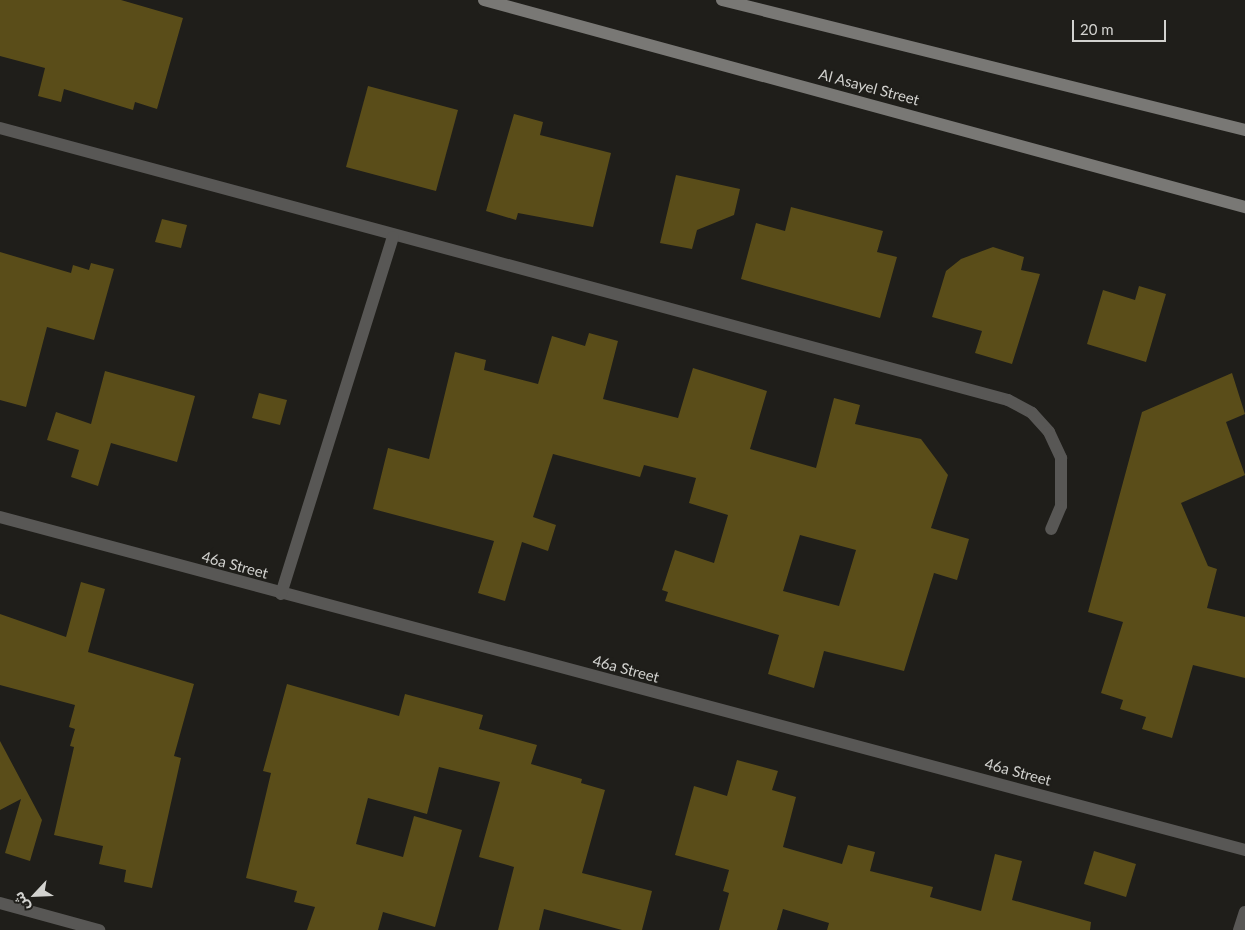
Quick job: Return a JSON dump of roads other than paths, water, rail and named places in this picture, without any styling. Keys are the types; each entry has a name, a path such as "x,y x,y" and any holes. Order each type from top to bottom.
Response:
{"main road":[{"name":"Al Asayel Street","path":"484,0 1243,207"},
{"path":"722,0 1245,128"}],"street":[{"path":"0,128 393,237 1008,400 1043,426 1061,458 1061,506 1051,529"},
{"path":"281,594 393,237"},
{"name":"46a Street","path":"0,518 1245,850"},
{"path":"0,903 99,930"},
{"path":"1239,930 1245,912"}]}
